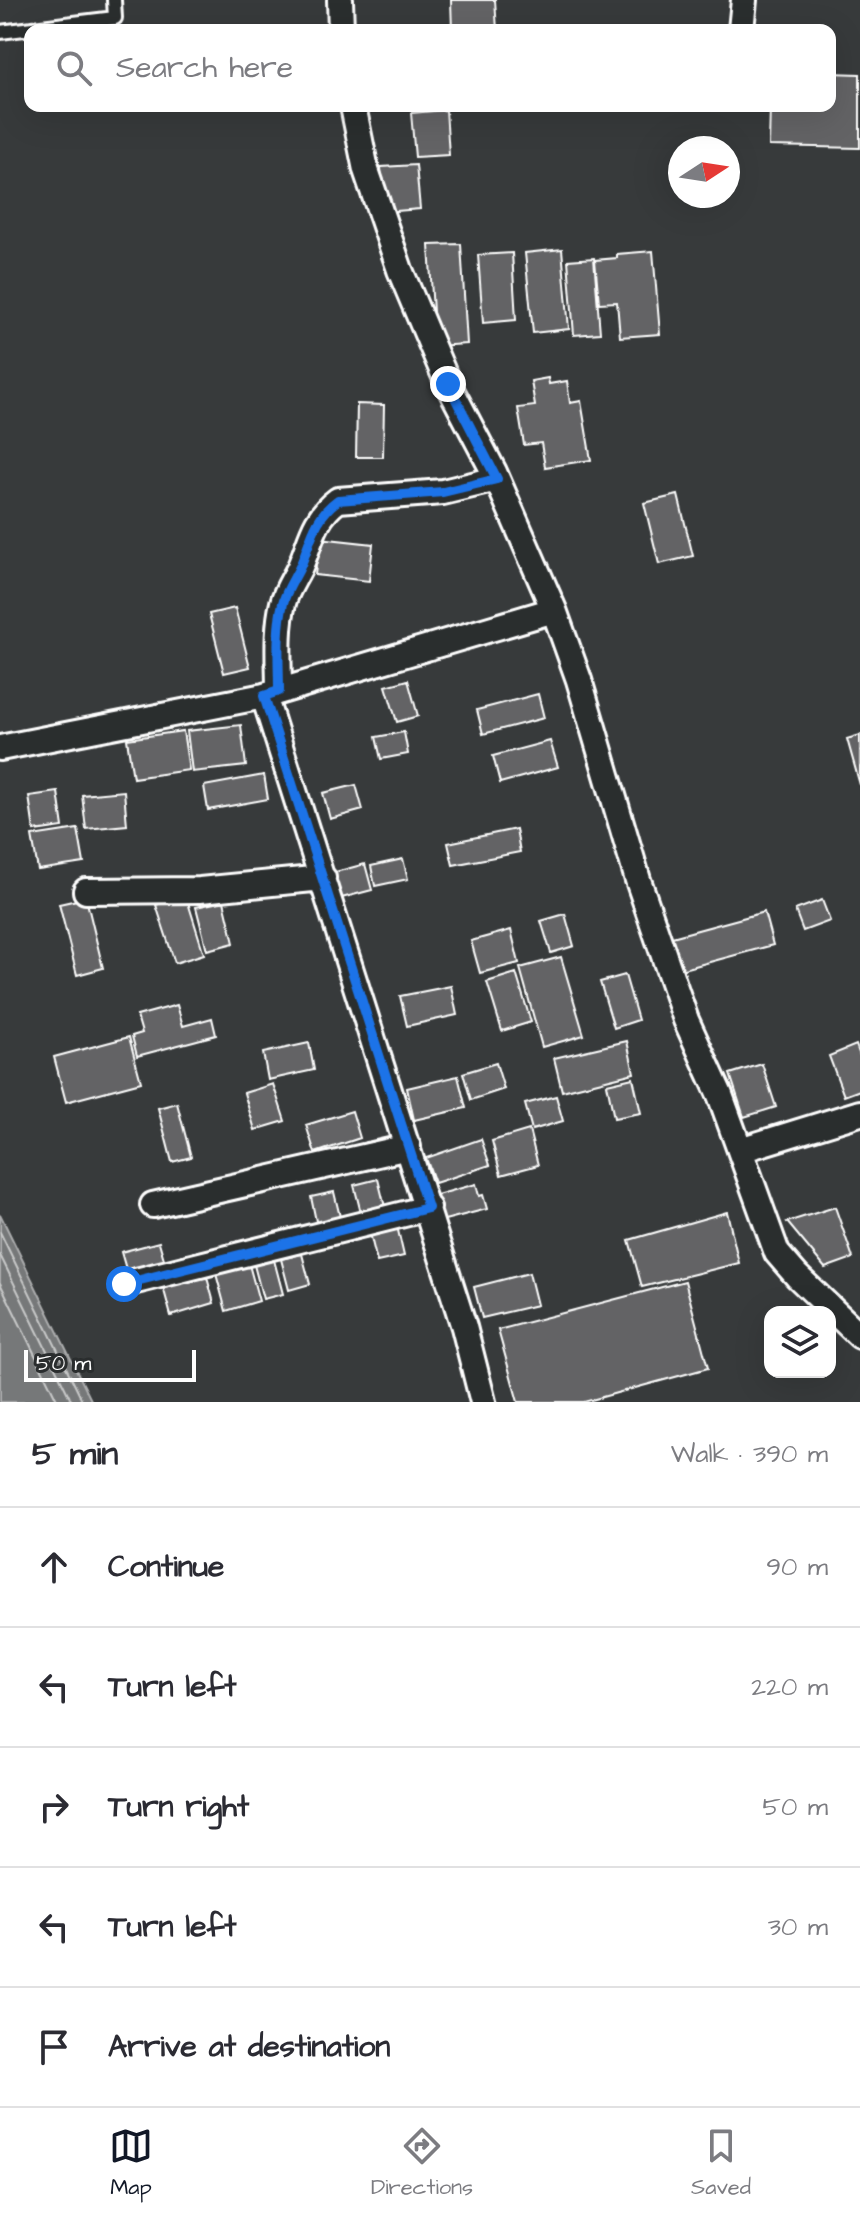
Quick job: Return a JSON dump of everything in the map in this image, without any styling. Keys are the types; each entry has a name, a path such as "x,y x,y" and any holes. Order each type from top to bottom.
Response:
{"street":[{"path":"340,0 341,24"},
{"path":"742,24 744,0"},
{"path":"354,112 366,170 400,270 448,384 497,479 554,610 579,680 638,880 681,1006 720,1095 777,1253 860,1336"},
{"path":"483,1402 428,1208 323,878 272,693 282,604 322,513 338,500 443,492 497,479"},
{"path":"0,748 272,693 554,610"},
{"path":"86,891 200,890 323,878"},
{"path":"740,1150 860,1113"},
{"path":"153,1205 408,1147"},
{"path":"124,1284 428,1208"}],"lane":[{"path":"66,24 115,18 114,0"},
{"path":"0,32 24,29"}],"water":[{"path":"0,1214 92,1402 0,1402"}],"building":[{"path":"451,0 495,0 497,24 452,24"},
{"path":"836,73 860,74 860,148 769,146 770,112 836,112"},
{"path":"446,112 449,155 415,157 411,113"},
{"path":"416,165 420,209 384,212 381,167"},
{"path":"461,244 467,344 435,346 429,245"},
{"path":"562,249 569,329 533,333 525,253"},
{"path":"653,251 660,334 620,337 617,302 599,303 595,260 617,258 617,254"},
{"path":"512,253 516,320 483,323 478,255"},
{"path":"594,258 600,333 574,335 568,260"},
{"path":"548,378 549,384 567,381 570,403 581,401 591,460 545,467 541,443 524,445 518,408 535,406 531,381"},
{"path":"357,404 384,405 383,457 356,457"},
{"path":"678,495 693,556 659,564 644,503"},
{"path":"319,538 373,544 369,581 315,575"},
{"path":"235,608 250,667 224,673 209,614"},
{"path":"408,680 418,716 397,722 386,686"},
{"path":"538,694 544,718 483,734 477,710"},
{"path":"241,725 246,766 192,772 187,731"},
{"path":"183,731 189,770 133,778 127,739"},
{"path":"404,732 408,754 381,759 376,737"},
{"path":"860,735 860,785 847,739"},
{"path":"550,741 558,767 500,783 493,756"},
{"path":"264,775 268,799 208,810 204,786"},
{"path":"356,785 363,810 330,819 323,793"},
{"path":"124,791 127,825 86,829 82,795"},
{"path":"58,792 63,827 34,831 29,796"},
{"path":"78,829 84,863 38,870 32,836"},
{"path":"516,829 520,852 453,865 448,843"},
{"path":"403,859 408,879 375,886 371,866"},
{"path":"365,864 372,890 334,900 328,874"},
{"path":"186,896 204,954 175,963 156,905"},
{"path":"86,898 103,968 77,975 59,904"},
{"path":"822,900 830,921 803,931 795,910"},
{"path":"224,901 234,943 207,950 196,907"},
{"path":"764,912 773,945 680,970 672,937"},
{"path":"565,914 574,946 551,953 541,921"},
{"path":"511,930 519,963 480,973 471,941"},
{"path":"561,957 584,1035 542,1047 520,968"},
{"path":"516,973 531,1022 502,1031 487,982"},
{"path":"625,975 638,1020 614,1028 600,982"},
{"path":"451,986 457,1015 407,1026 400,996"},
{"path":"177,1005 183,1026 212,1018 216,1035 137,1056 132,1036 142,1033 137,1016"},
{"path":"129,1037 141,1082 66,1102 54,1057"},
{"path":"627,1041 634,1073 562,1091 554,1058"},
{"path":"309,1043 314,1070 268,1080 263,1053"},
{"path":"856,1045 860,1056 860,1090 844,1096 829,1056"},
{"path":"496,1063 504,1089 471,1100 463,1073"},
{"path":"762,1064 776,1107 744,1117 730,1074"},
{"path":"458,1076 466,1108 414,1120 407,1088"},
{"path":"633,1078 641,1113 614,1118 607,1084"},
{"path":"273,1084 285,1121 255,1130 244,1093"},
{"path":"556,1096 563,1121 532,1130 525,1104"},
{"path":"177,1103 191,1157 172,1162 158,1108"},
{"path":"352,1111 360,1138 315,1153 306,1125"},
{"path":"529,1130 538,1165 501,1175 492,1141"},
{"path":"481,1139 490,1165 435,1183 426,1158"},
{"path":"378,1179 386,1211 362,1217 354,1185"},
{"path":"476,1184 487,1209 433,1223 426,1198"},
{"path":"334,1192 341,1221 317,1226 311,1197"},
{"path":"835,1207 853,1258 825,1268 787,1222"},
{"path":"727,1212 739,1263 642,1287 629,1240"},
{"path":"397,1226 404,1256 377,1262 370,1233"},
{"path":"159,1242 166,1266 128,1276 121,1252"},
{"path":"302,1254 310,1284 289,1290 281,1259"},
{"path":"274,1260 283,1294 263,1299 254,1265"},
{"path":"248,1261 259,1301 226,1311 215,1270"},
{"path":"205,1270 214,1303 171,1316 162,1283"},
{"path":"529,1273 537,1305 482,1318 474,1287"},
{"path":"685,1281 708,1368 584,1402 518,1402 498,1330"}],"route":[{"path":"124,1284 428,1208 264,696 279,691 282,604 322,513 338,500 443,492 497,479 448,384"}]}
